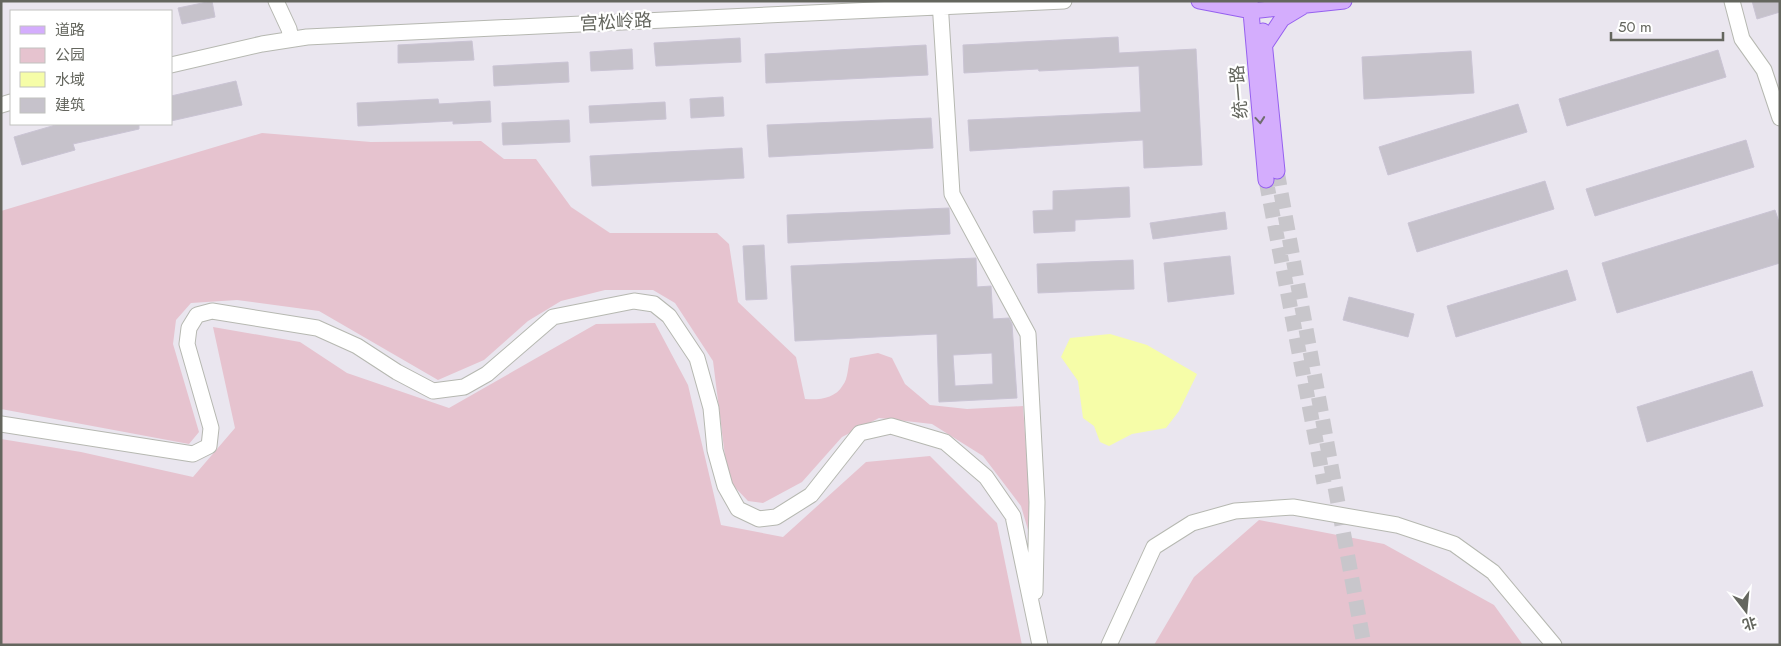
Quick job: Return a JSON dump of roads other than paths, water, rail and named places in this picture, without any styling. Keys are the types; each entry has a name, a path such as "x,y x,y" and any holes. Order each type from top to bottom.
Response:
{"main road":[{"path":"1199,1 1256,6 1344,1"},
{"path":"1264,46 1282,19 1307,4"},
{"name":"统一路","path":"1256,6 1264,46 1271,176 1256,6"}],"street":[{"path":"276,1 289,28 291,39"},
{"name":"宫松岭路","path":"172,65 291,39 940,4 1064,1"},
{"path":"1732,1 1742,39 1764,70 1780,118"},
{"path":"940,4 952,194 1028,334 1037,502 1035,590 1040,645"},
{"path":"1,424 193,454 209,446 211,428 187,344 189,328 197,315 212,311 317,328 358,346 397,372 433,391 464,387 487,374 553,317 634,301 654,304 669,316 697,358 711,408 715,450 725,486 738,509 759,519 776,517 811,495 860,433 891,426 945,442 986,477 1014,516 1040,645"},
{"path":"1109,645 1154,547 1192,522 1236,511 1293,507 1398,526 1454,544 1493,572 1554,645"}],"water":[{"path":"1110,334 1147,345 1197,374 1179,411 1166,428 1132,434 1109,446 1100,442 1094,426 1083,418 1078,381 1061,357 1070,338"}],"tunnel":[{"path":"1277,171 1364,645"},
{"path":"1266,180 1324,483"}]}
